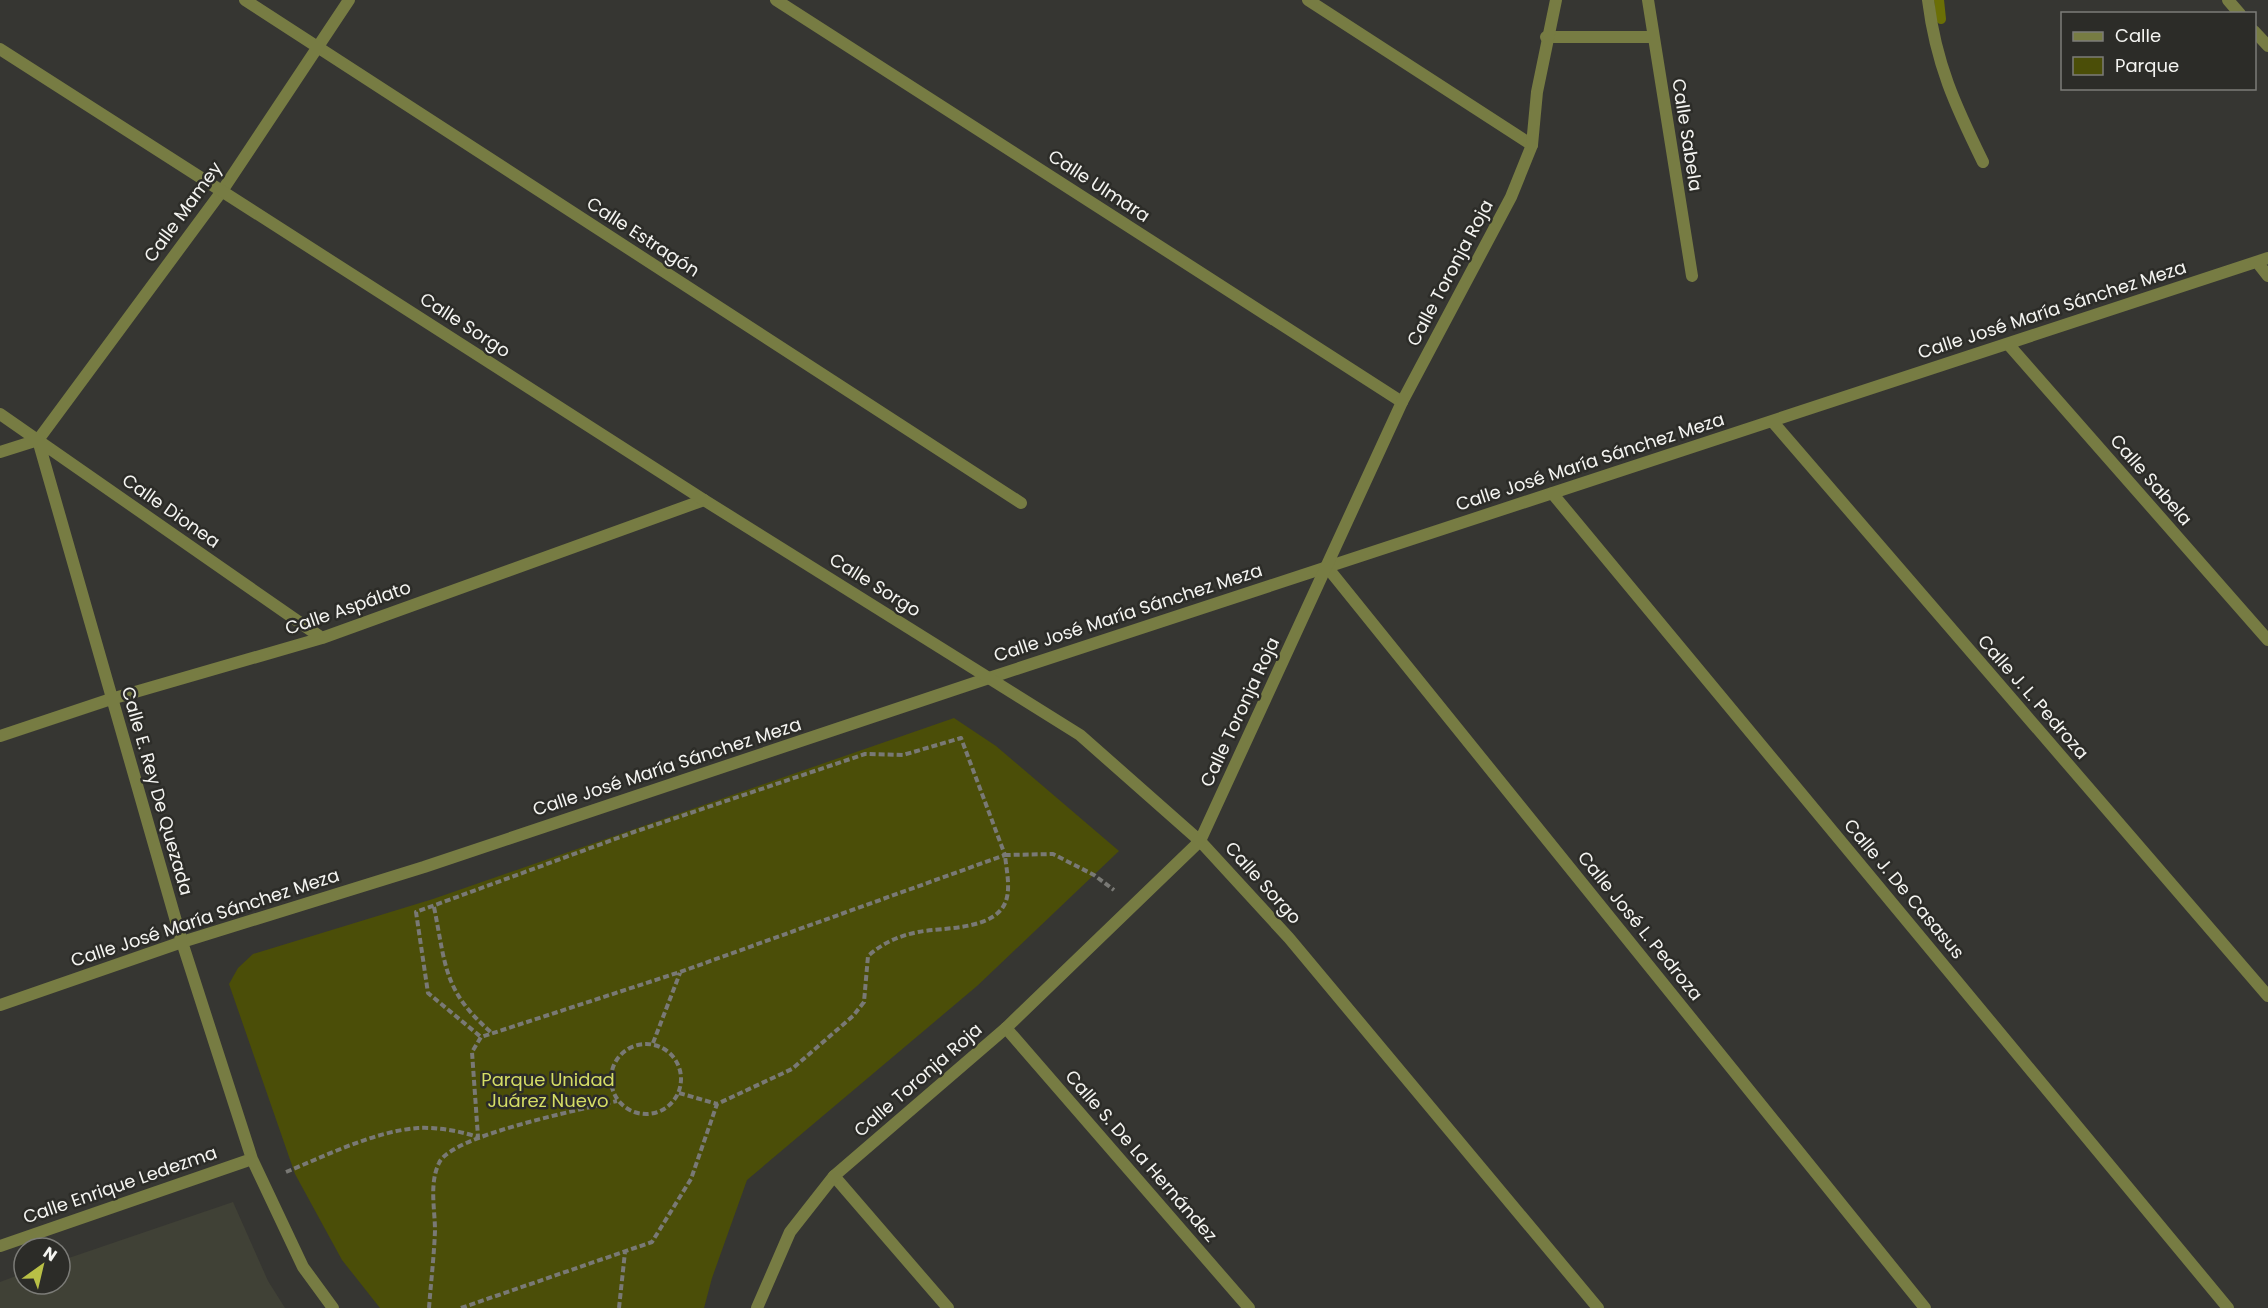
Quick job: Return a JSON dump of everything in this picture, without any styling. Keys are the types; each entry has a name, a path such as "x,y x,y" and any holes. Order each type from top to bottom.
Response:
{"street":[{"name":"Calle Estragón","path":"245,0 1021,503"},
{"name":"Calle Mamey","path":"38,440 222,191 349,0"},
{"name":"Calle Ulmara","path":"776,0 1402,402"},
{"path":"1308,0 1532,145"},
{"name":"Calle Toronja Roja","path":"757,1308 790,1232 834,1176 1006,1028 1200,841 1402,402 1511,197 1532,145 1537,92 1546,37 1556,0"},
{"name":"Calle Sabela","path":"1648,0 1652,37 1692,276"},
{"path":"1928,0 1932,33 1950,96 1983,162"},
{"path":"2228,0 2238,12"},
{"path":"2256,33 2268,46"},
{"path":"1546,37 1652,37"},
{"name":"Calle Sorgo","path":"0,49 704,500 1080,735 1200,841 1289,938 1598,1308"},
{"path":"2262,260 2268,276"},
{"name":"Calle José María Sánchez Meza","path":"0,1005 182,942 424,867 989,678 2262,260"},
{"name":"Calle Sabela","path":"2008,344 2268,640"},
{"name":"Calle Dionea","path":"0,414 322,638"},
{"name":"Calle J. L. Pedroza","path":"1772,421 2268,996"},
{"path":"0,452 38,440"},
{"name":"Calle E. Rey De Quezada","path":"38,440 182,942 252,1159 303,1267 333,1308"},
{"name":"Calle J. De Casasus","path":"1552,493 2228,1308"},
{"name":"Calle Aspálato","path":"0,736 111,699 322,638 704,500"},
{"name":"Calle José L. Pedroza","path":"1327,567 1925,1308"},
{"name":"Calle S. De La Hernández","path":"1006,1028 1249,1308"},
{"name":"Calle Enrique Ledezma","path":"0,1246 252,1159"},
{"path":"834,1176 948,1308"}],"path":[{"path":"481,1038 428,993 416,912 634,832 866,754 903,755 961,738 1005,855 1008,895 1004,906 994,917 963,927 918,932 884,942 868,956 864,1002 853,1016 792,1069 717,1104 679,1093"},
{"path":"478,1137 472,1052 481,1038 680,972 1005,855 1053,854 1094,875 1134,905"},
{"path":"434,907 449,982 462,1004 493,1034"},
{"path":"652,1043 680,972"},
{"path":"652,1043 672,1053 681,1072 679,1093 668,1108 651,1115 632,1112 617,1101 610,1081 615,1060 631,1046 652,1043"},
{"path":"429,1308 435,1231 434,1188 439,1161 453,1148 478,1137 617,1101"},
{"path":"463,1308 652,1242 691,1179 717,1104"},
{"path":"263,1182 343,1149 418,1128 462,1132 478,1137"},
{"path":"619,1308 625,1252"}],"shaded area":[{"path":"233,1202 268,1281 285,1308 0,1308 0,1282 12,1278 12,1296 72,1296 72,1257"}],"green space":[{"name":"Parque Unidad Juárez Nuevo","path":"954,718 996,746 1119,851 977,986 747,1180 712,1278 704,1308 380,1308 342,1260 295,1174 229,984 238,968 253,954 433,899"}],"waterway":[{"path":"1939,0 1941,19"}]}
